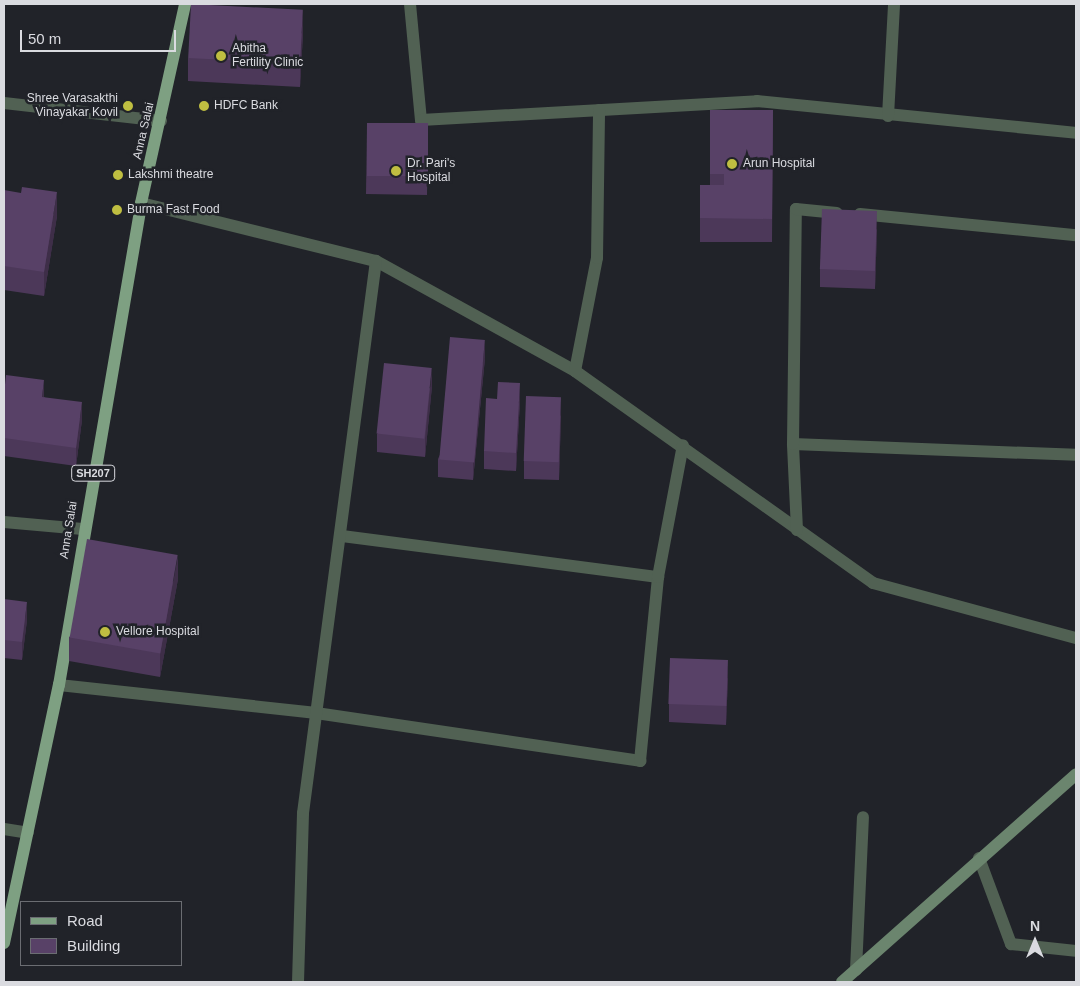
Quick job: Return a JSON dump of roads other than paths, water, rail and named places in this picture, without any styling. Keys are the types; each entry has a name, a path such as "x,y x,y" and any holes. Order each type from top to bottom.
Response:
{"main road":[{"name":"Anna Salai","path":"4,943 59,685 83,529 141,203 161,120 185,4"},
{"path":"842,982 979,858 1076,774"}],"street":[{"path":"410,4 421,120 757,102 1076,133"},
{"path":"888,116 894,4"},
{"path":"4,103 161,120"},
{"path":"575,371 596,258 598,110"},
{"path":"141,203 376,261 575,371 683,445 797,530 873,583 1076,638"},
{"path":"797,530 793,444 796,209 1076,235"},
{"path":"298,982 303,814 342,536 376,261"},
{"path":"793,444 1076,455"},
{"path":"59,685 316,712 640,761 658,577 683,445"},
{"path":"4,522 83,529"},
{"path":"342,536 658,577"},
{"path":"856,970 863,817"},
{"path":"4,828 28,833"},
{"path":"979,858 1011,944 1076,951"}],"place":[{"name":"Abitha Fertility Clinic","path":"221,56"},
{"name":"Shree Varasakthi Vinayakar Kovil","path":"128,106"},
{"name":"HDFC Bank","path":"204,106"},
{"name":"Arun Hospital","path":"732,164"},
{"name":"Dr. Pari's Hospital","path":"396,171"},
{"name":"Lakshmi theatre","path":"118,175"},
{"name":"Burma Fast Food","path":"117,210"},
{"name":"Vellore Hospital","path":"105,632"}]}
